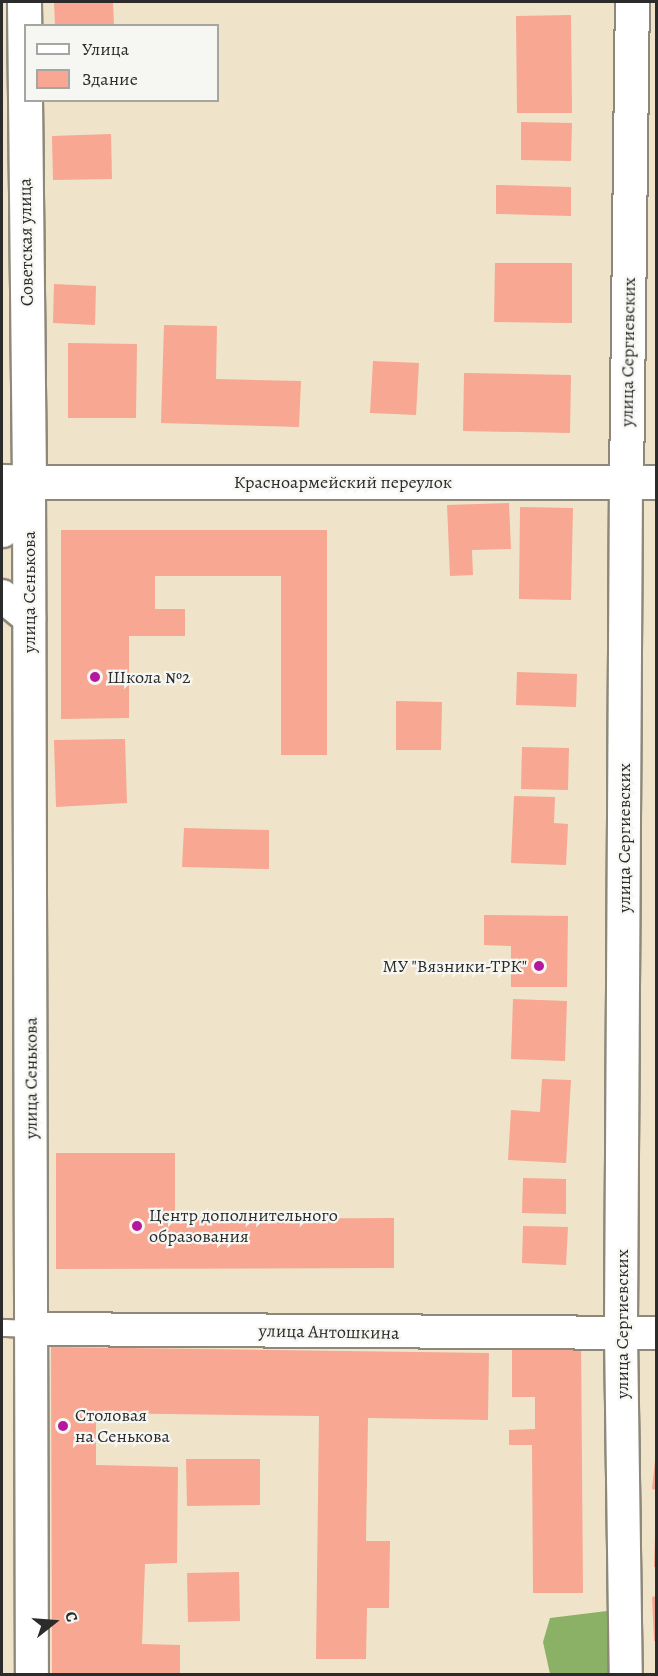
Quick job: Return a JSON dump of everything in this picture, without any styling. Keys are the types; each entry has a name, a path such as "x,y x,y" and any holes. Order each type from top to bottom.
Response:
{"street":[{"name":"Советская улица","path":"15,481 24,2"},
{"name":"улица Сергиевских","path":"626,1674 621,1334 641,482 632,2"},
{"name":"Красноармейский переулок","path":"15,481 641,482"},
{"path":"2,530 15,481"},
{"name":"улица Сенькова","path":"15,481 29,618 32,1674"},
{"path":"2,596 29,618"},
{"name":"улица Антошкина","path":"32,1329 657,1333"}],"lane":[{"name":"улица Антошкина","path":"2,1328 32,1329"}],"green space":[{"path":"607,1611 610,1674 550,1674 543,1642 550,1618"}],"building":[{"path":"54,2 113,2 114,24 55,24"},
{"path":"571,15 572,113 517,113 516,16"},
{"path":"521,122 572,123 571,161 521,160"},
{"path":"111,134 112,179 53,180 52,136"},
{"path":"496,185 571,187 571,216 496,214"},
{"path":"495,263 572,263 572,323 494,322"},
{"path":"54,284 96,286 95,325 53,323"},
{"path":"164,325 217,326 216,379 301,381 299,427 161,423"},
{"path":"68,343 137,344 136,418 68,418"},
{"path":"373,361 419,363 416,415 370,413"},
{"path":"464,373 571,375 570,433 463,431"},
{"path":"509,503 511,549 472,550 473,575 450,576 447,505"},
{"path":"520,507 573,508 571,600 519,599"},
{"name":"Школа №2","path":"61,530 327,530 327,755 281,755 281,576 155,576 155,609 185,609 185,636 129,636 129,718 61,719"},
{"path":"517,672 577,674 576,707 516,705"},
{"path":"396,701 442,702 441,750 396,750"},
{"path":"125,739 127,803 56,807 54,740"},
{"path":"522,747 569,748 568,790 521,789"},
{"path":"514,796 555,797 554,823 568,824 566,865 511,863"},
{"path":"184,828 269,830 269,869 182,867"},
{"name":"МУ \"Вязники-ТРК\"","path":"484,915 568,916 567,987 511,987 511,946 484,945"},
{"path":"513,999 567,1001 565,1061 511,1059"},
{"path":"542,1079 571,1080 566,1163 508,1160 511,1110 540,1112"},
{"path":"56,1153 175,1153 175,1219 394,1218 394,1268 56,1269"},
{"path":"523,1178 566,1179 566,1214 522,1213"},
{"path":"523,1226 568,1227 566,1265 522,1263"},
{"path":"512,1337 581,1337 583,1593 533,1593 532,1445 509,1445 509,1430 535,1429 535,1397 512,1397"},
{"path":"51,1347 489,1353 488,1420 368,1418 366,1541 390,1541 389,1608 367,1608 366,1659 316,1659 319,1416 96,1413 96,1465 178,1467 177,1563 145,1564 142,1644 180,1645 180,1674 52,1674"},
{"path":"656,1451 656,1490 652,1489"},
{"path":"186,1459 260,1459 260,1505 187,1506"},
{"path":"655,1534 656,1567 654,1567"},
{"path":"239,1572 240,1621 188,1622 187,1573"},
{"path":"656,1596 656,1641 654,1641 652,1597"}],"place":[{"name":"Школа №2","path":"95,677"},
{"name":"МУ \"Вязники-ТРК\"","path":"539,966"},
{"name":"Центр дополнительного образования","path":"137,1226"},
{"name":"Столовая на Сенькова","path":"63,1426"}]}
